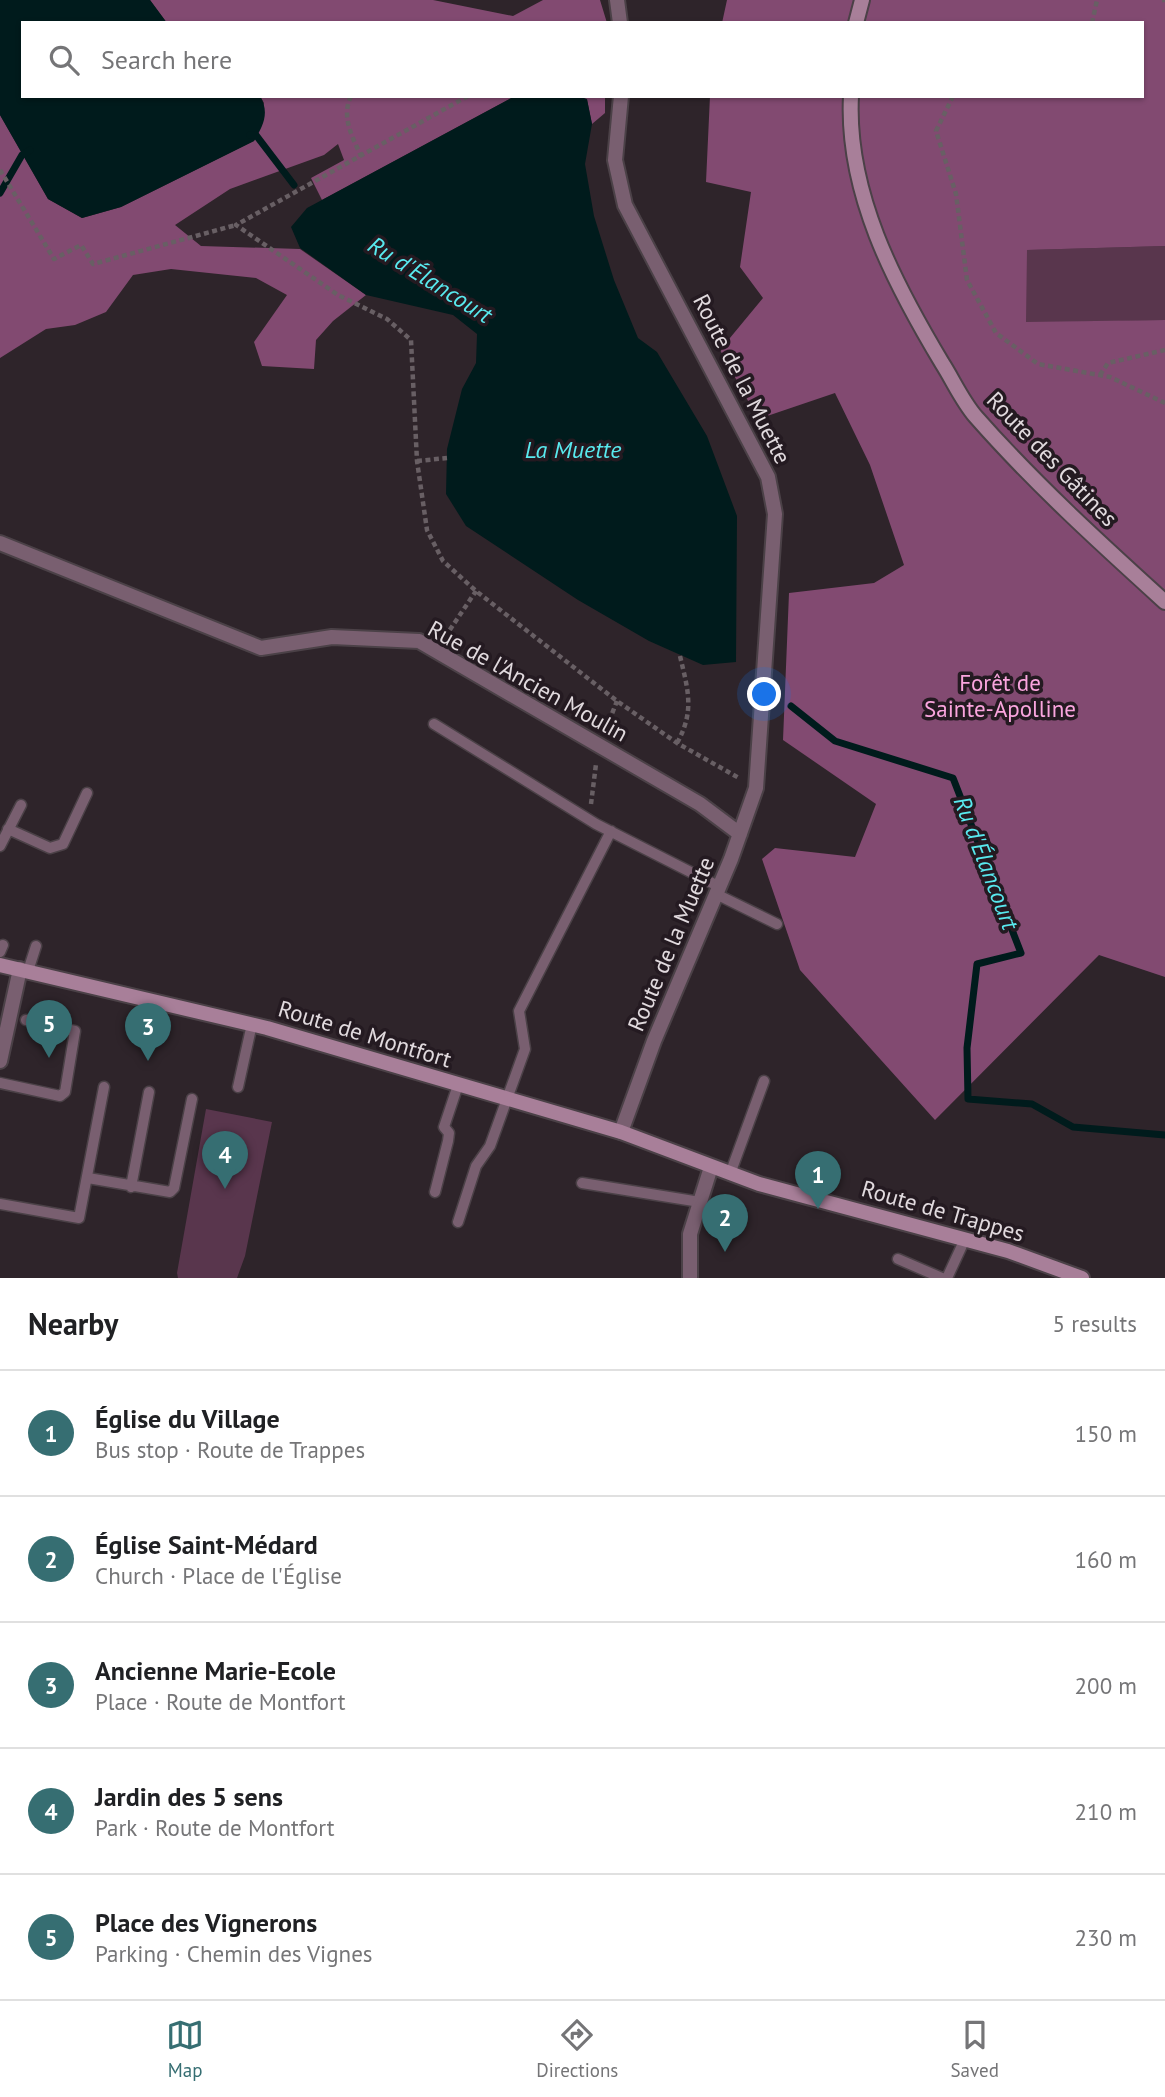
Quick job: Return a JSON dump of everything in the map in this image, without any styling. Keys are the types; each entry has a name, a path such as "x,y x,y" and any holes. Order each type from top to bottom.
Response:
{"street":[{"path":"617,0 620,21"},
{"path":"857,21 862,0"},
{"name":"Route de la Muette","path":"621,98 615,160 625,205 768,477 775,514 756,788 718,890 654,1041 621,1132"},
{"name":"Route des Gâtines","path":"851,98 850,113 862,199 909,308 974,415 1088,533 1165,602"},
{"name":"Rue de l'Ancien Moulin","path":"0,543 261,648 332,637 419,641 700,804 740,834"},
{"name":"Route de Montfort","path":"0,965 252,1024 621,1132 711,1167"},
{"path":"0,1061 24,970"},
{"path":"690,1278 690,1234 711,1167"},
{"name":"Route de Trappes","path":"711,1167 1009,1251 1082,1278"}],"lane":[{"path":"434,724 611,831 777,924"},
{"path":"8,829 50,848 57,848 63,844 87,793"},
{"path":"0,846 21,805"},
{"path":"458,1222 476,1166 490,1146 524,1048 519,1011 611,831"},
{"path":"24,970 36,946"},
{"path":"0,1083 60,1096 65,1092 75,1031 26,1020"},
{"path":"238,1087 252,1024"},
{"path":"730,1174 764,1081"},
{"path":"435,1192 448,1141 449,1133 444,1127 458,1085"},
{"path":"0,1204 79,1218 104,1087"},
{"path":"131,1187 149,1092"},
{"path":"88,1178 163,1193 174,1188 192,1099"},
{"path":"582,1183 700,1202"},
{"path":"898,1259 945,1278 965,1240"}],"path":[{"path":"1092,21 1097,0"},
{"path":"350,98 345,108 349,128 361,156"},
{"path":"0,170 54,259 81,245 93,264 236,225 464,98"},
{"path":"952,98 936,131 956,194 968,280 996,333 1038,364 1100,375 1165,403"},
{"path":"236,225 338,295 387,319 411,340 417,461 427,530 443,561 476,591 617,701 677,743 756,788"},
{"path":"1100,375 1108,363 1165,350"},
{"path":"417,461 447,458"},
{"path":"436,651 476,591"},
{"path":"677,743 687,725 690,711 680,656"}],"shaded area":[{"path":"1165,246 1165,320 1026,323 1026,250"},
{"path":"206,1109 272,1122 245,1256 237,1278 178,1278 177,1273"}],"green space":[{"path":"150,0 433,0 513,16 543,0 600,0 606,21 166,21"},
{"name":"Forêt de Sainte-Apolline","path":"727,0 1165,0 1165,246 1027,250 1026,322 1165,320 1165,977 1099,955 935,1120 800,970 762,859 775,848 855,857 876,804 783,740 789,593 874,583 904,565 870,465 835,393 758,419 720,350 763,298 740,267 751,192 706,182 710,98 1144,98 1144,21 722,21"},
{"path":"261,98 511,98 322,200 311,178 344,160 338,144 324,155 230,189 175,225 201,246 300,249 366,295 333,321 316,340 314,369 262,366 254,342 287,295 256,278 171,269 133,275 106,312 75,325 46,329 0,358 0,115 48,199 82,218 121,207 254,141 264,103"},
{"path":"582,98 605,98 605,113 592,124 587,100"}],"water":[{"path":"0,0 150,0 166,21 21,21 21,98 261,98 265,108 264,119 254,141 121,207 82,218 48,199 0,115"},
{"name":"La Muette","path":"511,98 587,99 592,124 585,164 594,216 614,280 638,338 657,352 707,436 737,516 736,662 703,665 649,641 578,600 466,526 446,494 447,449 462,389 476,363 477,334 453,315 366,295 300,248 291,227 307,208"}],"waterway":[{"name":"Ru d'Élancourt","path":"250,135 256,135 294,185"},
{"name":"Ru d'Élancourt","path":"0,193 22,155 30,150"},
{"name":"Ru d'Élancourt","path":"791,706 835,741 953,778 1021,953 977,964 967,1048 968,1099 1032,1104 1073,1127 1165,1135"}],"place":[{"name":"Place des Vignerons","path":"49,1058"},
{"name":"Ancienne Marie-Ecole","path":"148,1061"},
{"name":"Jardin des 5 sens","path":"225,1189"},
{"name":"Église du Village","path":"818,1209"},
{"name":"Église Saint-Médard","path":"725,1252"}]}
